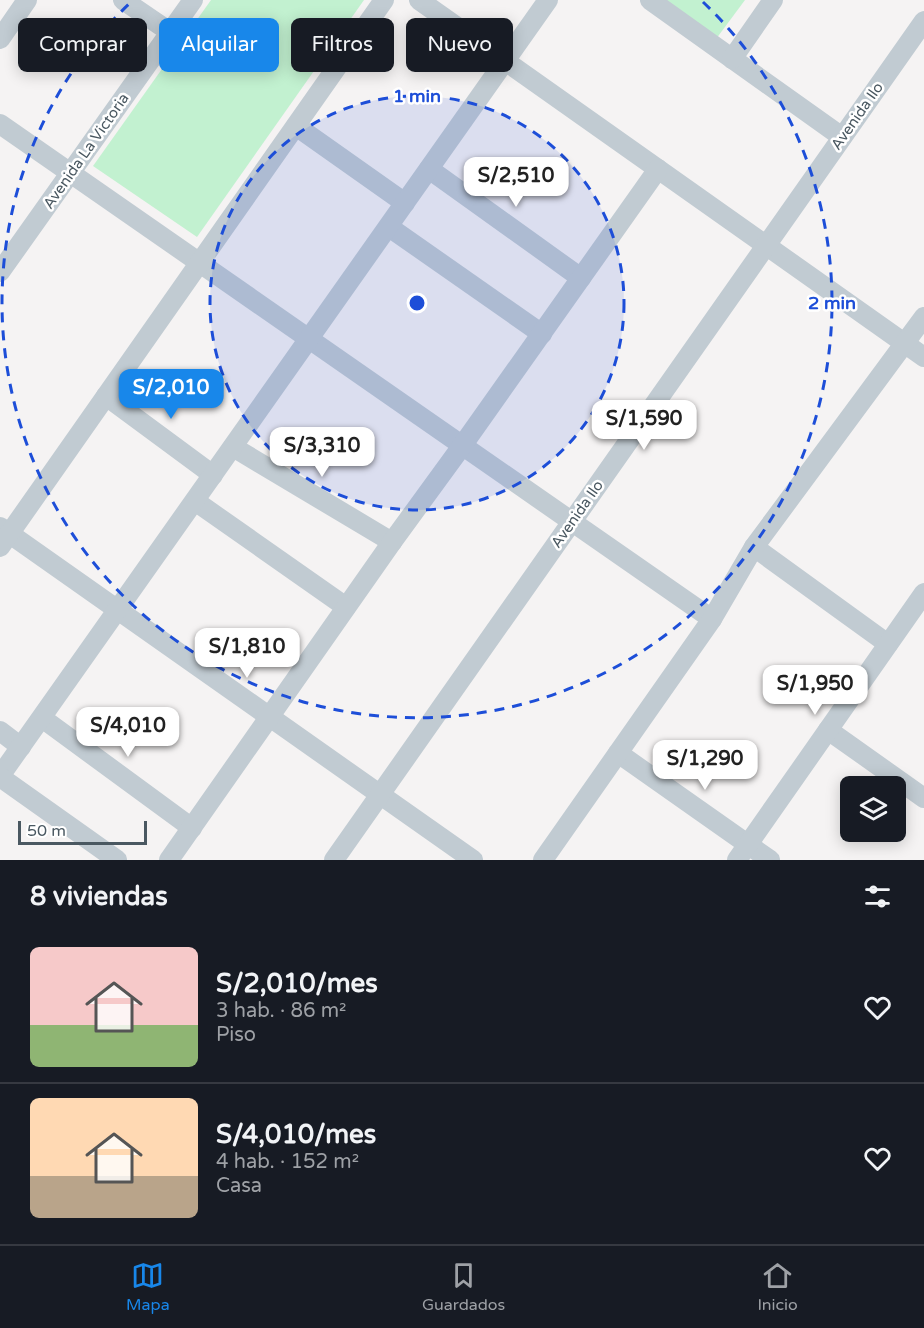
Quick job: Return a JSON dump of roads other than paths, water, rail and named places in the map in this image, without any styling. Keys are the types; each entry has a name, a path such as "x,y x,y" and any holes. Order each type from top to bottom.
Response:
{"street":[{"path":"0,39 27,0"},
{"path":"123,0 159,25"},
{"name":"Avenida La Victoria","path":"180,18 193,0"},
{"path":"384,0 106,396 3,536 118,610 473,860"},
{"path":"419,0 444,18"},
{"path":"513,50 549,0"},
{"path":"650,0 842,137"},
{"path":"732,59 774,0"},
{"name":"Avenida Ilo","path":"334,860 924,21"},
{"name":"Avenida La Victoria","path":"0,272 159,48"},
{"path":"513,67 924,357"},
{"path":"117,860 0,777 497,72"},
{"path":"0,124 712,619"},
{"path":"296,126 405,203"},
{"path":"429,169 581,278"},
{"path":"169,860 658,169"},
{"path":"389,227 542,334"},
{"path":"543,860 712,619 754,548 924,316"},
{"path":"106,396 213,475"},
{"path":"233,447 392,542"},
{"path":"195,501 346,607"},
{"path":"754,548 888,644"},
{"path":"742,852 924,593"},
{"path":"42,718 192,828"},
{"path":"828,730 924,798"},
{"path":"0,731 21,747"},
{"path":"618,753 742,852 770,860"}]}
